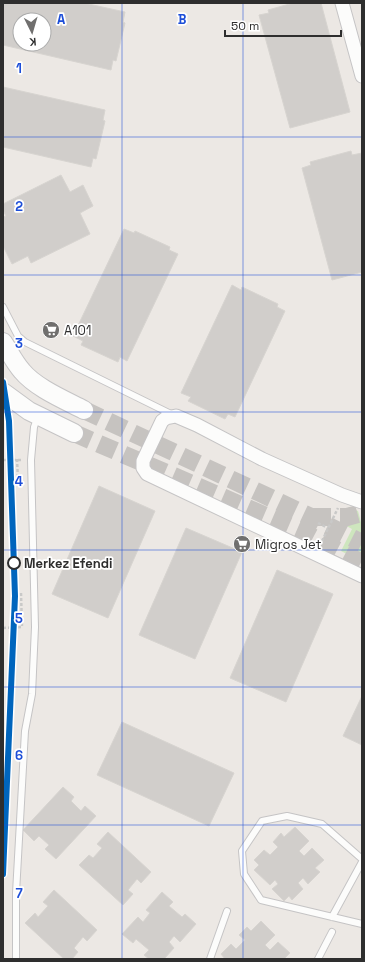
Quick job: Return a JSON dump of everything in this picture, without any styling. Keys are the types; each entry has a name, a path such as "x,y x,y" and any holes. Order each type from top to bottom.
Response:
{"main road":[{"path":"3,342 22,371 30,378 84,410"},
{"path":"3,392 29,411 74,433"}],"street":[{"path":"342,3 362,76"},
{"path":"362,502 344,496 262,459 197,425 176,416 166,418 162,421 143,461 143,468 147,474 362,576"}],"lane":[{"path":"3,307 18,336 25,342 176,416"},
{"path":"16,959 16,893 25,731 32,694 35,627 30,460 34,427 38,415"},
{"path":"362,859 322,824 287,816 262,821 242,851 244,874 261,900 362,924"},
{"path":"332,917 362,862"},
{"path":"210,959 227,911"},
{"path":"318,959 332,932"}],"path":[{"path":"3,460 30,460"},
{"path":"17,460 18,480"},
{"path":"316,554 344,496"},
{"path":"315,529 321,516"},
{"path":"318,523 328,528"},
{"path":"21,593 22,627"},
{"path":"3,628 35,627"}],"green space":[{"path":"349,507 358,511 362,526 362,562 341,551 352,529 341,523"}],"building":[{"path":"3,3 84,3 125,12 123,22 125,23 116,61 113,60 111,70 33,52 52,52 52,12 12,12 12,47 3,45"},
{"path":"293,3 321,3 350,112 290,128 259,15 269,13 268,10"},
{"path":"3,87 105,110 103,120 105,121 96,159 93,158 91,167 3,147"},
{"path":"351,151 352,155 362,153 362,272 332,280 302,168 311,165 310,162"},
{"path":"61,175 70,192 83,185 93,206 80,213 90,234 31,263 28,256 12,264 3,246 3,217 6,216 3,210 3,204"},
{"path":"124,229 134,233 135,231 170,247 169,250 178,254 127,361 120,357 118,362 81,345 83,341 73,336"},
{"path":"232,285 241,290 242,287 278,304 277,307 285,311 235,417 228,414 225,419 188,401 191,397 181,393"},
{"path":"99,486 155,511 108,618 52,594"},
{"path":"186,528 242,552 195,659 139,635"},
{"path":"277,570 333,594 286,702 230,678"},
{"path":"362,696 362,745 343,736"},
{"path":"122,722 234,773 209,826 97,775"},
{"path":"63,787 74,797 71,801 81,811 85,806 96,816 56,859 45,849 49,845 39,836 34,841 23,830"},
{"path":"295,827 309,841 299,851 304,856 312,848 324,860 315,868 320,872 308,884 303,878 298,883 303,889 292,900 289,896 284,901 272,889 278,884 275,880 270,885 254,870 259,865 254,860 264,850 270,855 278,847 273,842 281,833 284,837"},
{"path":"108,832 151,872 141,883 137,879 128,890 133,894 123,905 79,865 89,855 93,858 102,848 97,844"},
{"path":"54,890 97,930 87,941 83,937 74,948 78,952 72,959 64,959 25,923 35,913 38,917 48,906 43,902"},
{"path":"162,892 173,902 169,906 182,917 185,914 196,924 180,942 174,936 169,942 174,948 164,959 149,959 144,955 149,950 136,939 133,943 122,934 138,917 143,922 150,913 146,910"},
{"path":"261,921 275,935 265,945 270,950 278,942 290,953 284,959 225,959 221,954 231,944 236,949 245,940 239,935 247,927 251,931"}],"tunnel":[{"path":"84,410 311,517 362,543"},
{"path":"74,433 303,532 362,563"},
{"path":"313,517 347,517 362,513"}],"transit line":[{"path":"3,382 9,421 15,596 3,874"}],"place":[{"name":"A101","path":"51,330"},
{"name":"Migros Jet","path":"242,544"},
{"name":"Merkez Efendi","path":"14,563"}]}
